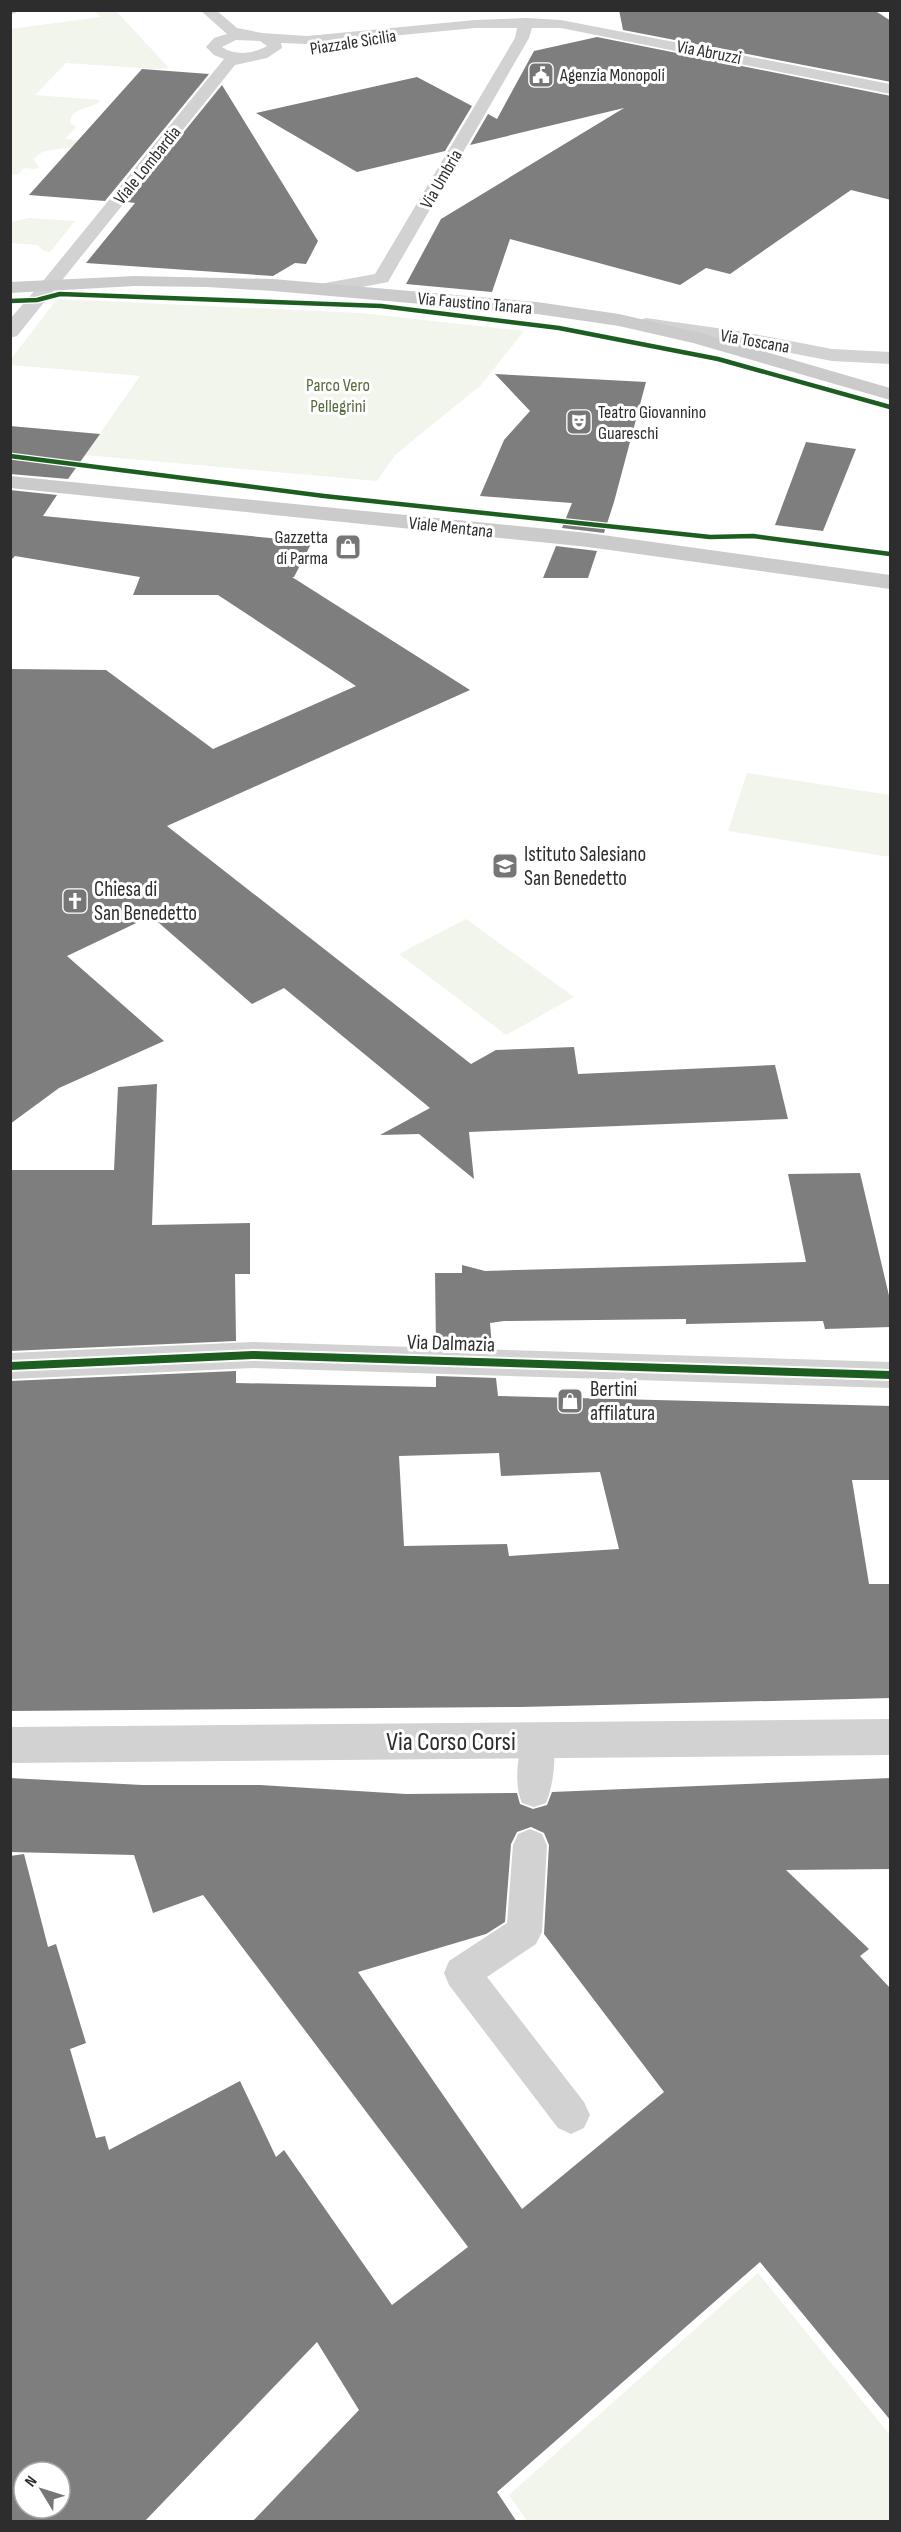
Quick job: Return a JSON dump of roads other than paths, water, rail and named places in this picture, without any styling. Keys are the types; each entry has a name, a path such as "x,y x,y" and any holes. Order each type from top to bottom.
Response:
{"main road":[{"name":"Via Faustino Tanara","path":"10,288 172,281 321,289 537,308 619,320 709,341 891,394"},
{"name":"Viale Mentana","path":"10,482 588,540 891,582"}],"street":[{"path":"193,10 206,24 213,47 222,54 256,55 272,50 276,45 258,36 232,31 207,10"},
{"name":"Piazzale Sicilia","path":"258,36 313,40 446,26 526,22"},
{"name":"Via Abruzzi","path":"526,22 580,26 891,89"},
{"name":"Via Umbria","path":"321,289 382,278 516,48 526,22"},
{"name":"Piazzale Sicilia","path":"256,55 354,44 446,26"},
{"path":"213,47 219,40 226,38 258,36"},
{"name":"Viale Lombardia","path":"10,332 230,62 256,55"},
{"name":"Via Toscana","path":"619,320 738,337 832,355 891,358"},
{"name":"Via Dalmazia","path":"10,1366 253,1355 891,1375"},
{"name":"Via Corso Corsi","path":"10,1744 891,1737"}],"lane":[{"path":"534,1792 538,1740"},
{"path":"530,1845 525,1932 462,1973 571,2115"}],"place":[{"name":"Agenzia Monopoli","path":"541,75"},
{"name":"Teatro Giovannino Guareschi","path":"579,422"},
{"name":"Gazzetta di Parma","path":"348,547"},
{"name":"Istituto Salesiano San Benedetto","path":"505,866"},
{"name":"Chiesa di San Benedetto","path":"75,901"},
{"name":"Bertini affilatura","path":"570,1401"}],"park label":[{"name":"Parco Vero Pellegrini","path":"338,395"}]}
